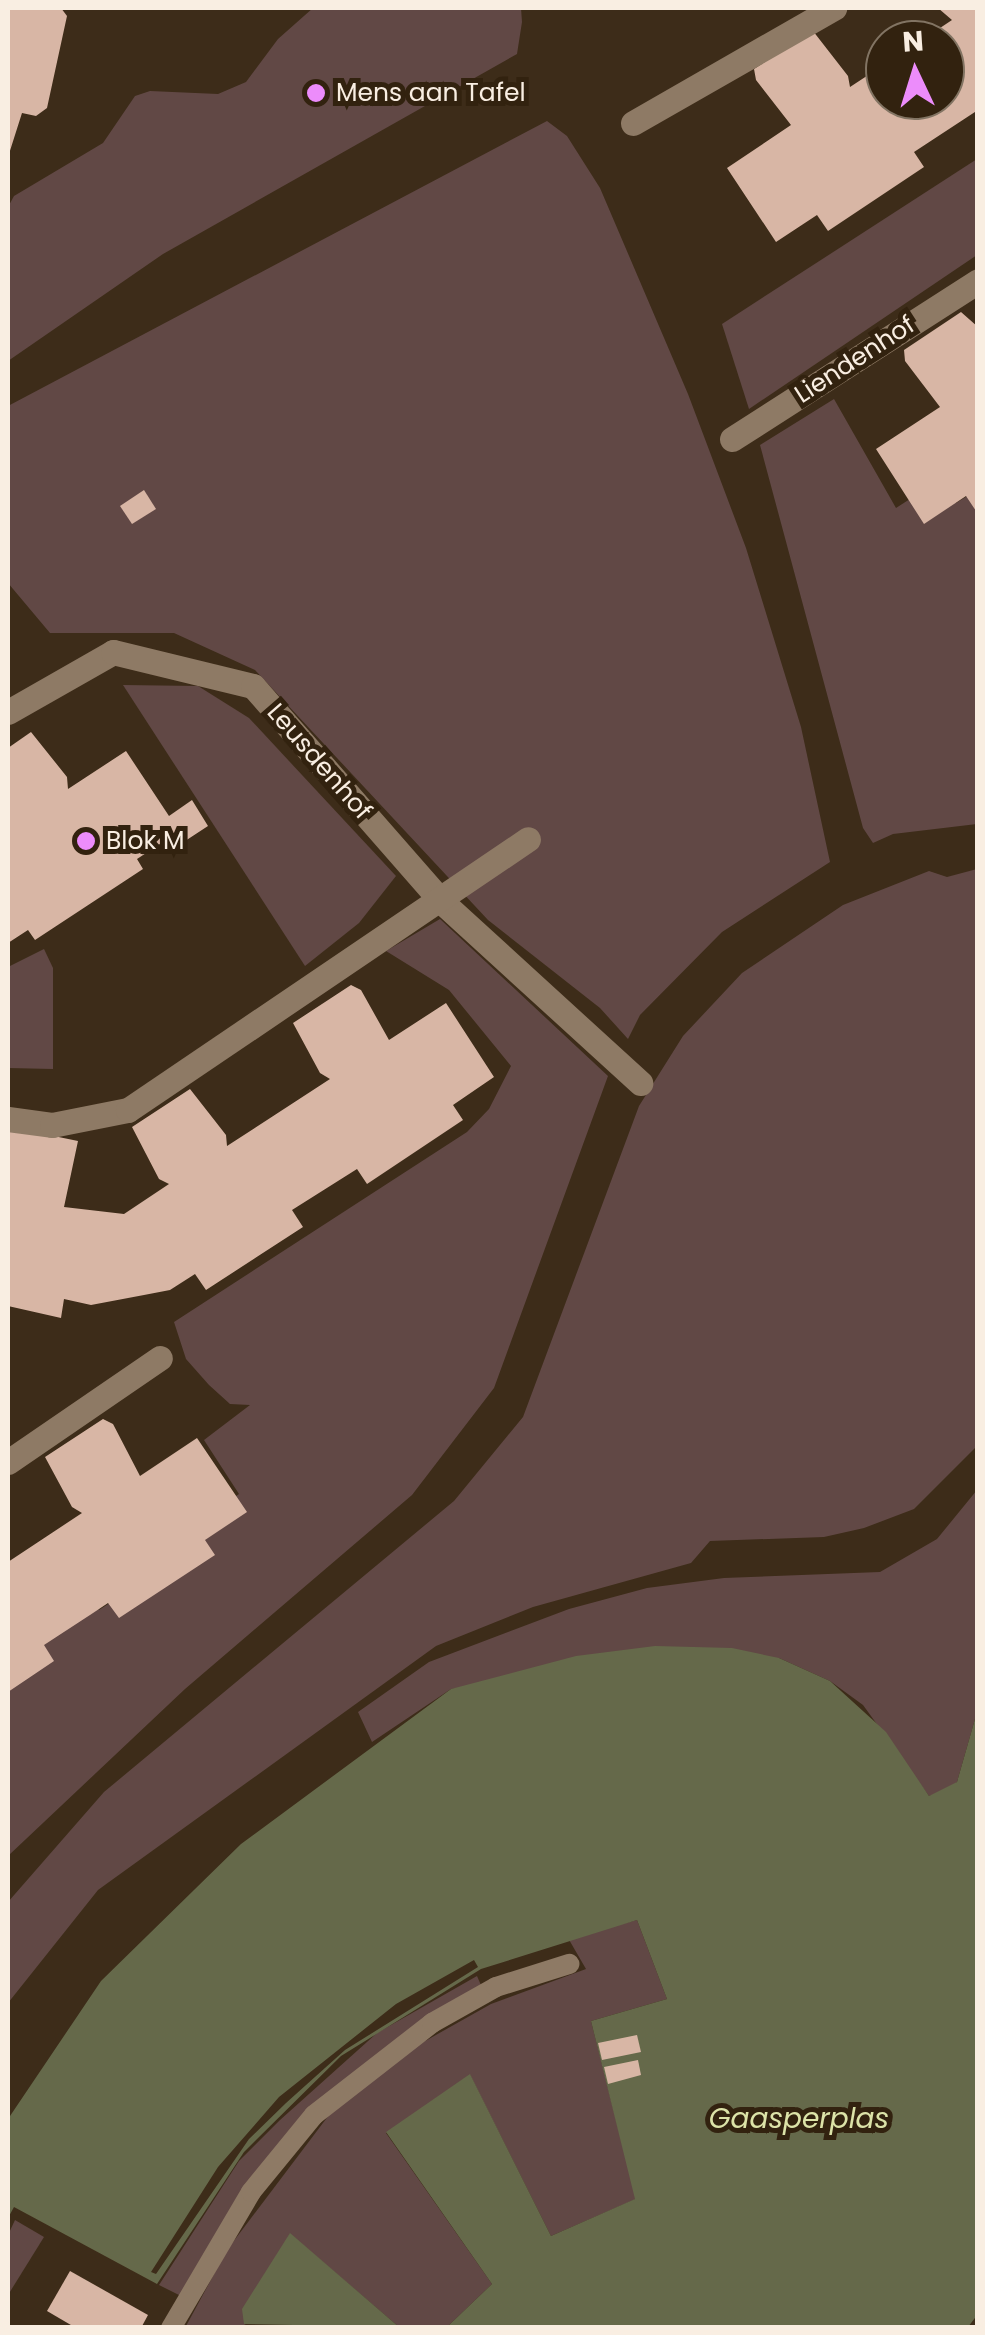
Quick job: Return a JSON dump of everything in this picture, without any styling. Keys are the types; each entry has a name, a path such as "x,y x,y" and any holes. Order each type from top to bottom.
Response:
{"street":[{"path":"633,122 834,8"},
{"name":"Liendenhof","path":"732,439 978,281"},
{"name":"Leusdenhof","path":"8,712 113,652 253,686 441,901 640,1083"},
{"path":"8,1119 52,1125 128,1110 528,840"},
{"path":"8,1462 160,1358"}],"lane":[{"path":"172,2328 251,2192 314,2115 432,2023 496,1988 569,1964"}],"shaded area":[{"path":"313,8 521,8 522,22 517,54 163,254 8,361 8,207 14,196 103,143 135,96 150,91 218,94 246,82 278,39"},
{"path":"547,121 567,136 600,188 688,394 746,548 801,727 830,862 722,932 640,1015 628,1039 600,1008 488,920 255,670 174,633 50,633 8,583 8,406"},
{"path":"977,159 977,255 749,409 722,324"},
{"path":"834,399 896,508 941,479 956,503 977,490 977,824 893,834 873,843 863,828 760,445"},
{"path":"123,685 198,686 249,718 396,876 359,923 305,966"},
{"path":"977,869 977,1446 914,1509 864,1528 824,1537 710,1541 691,1563 533,1607 436,1646 98,1890 8,2003 8,1902 104,1792 454,1501 523,1417 639,1106 683,1036 742,973 843,905 929,871 947,877"},
{"path":"440,919 608,1076 494,1388 412,1495 185,1689 8,1856 8,1675 43,1651 30,1629 86,1592 99,1610 198,1545 187,1528 239,1494 204,1440 250,1405 230,1404 209,1385 186,1359 174,1322 467,1132 489,1109 511,1066 449,990 386,951"},
{"path":"44,949 53,968 53,1069 8,1068 8,967"},
{"path":"977,1490 977,1712 957,1782 946,1792 929,1796 863,1705 830,1681 779,1658 451,1689 372,1742 358,1712 429,1662 569,1609 647,1588 724,1578 880,1572 937,1539"},
{"path":"637,1920 667,1999 591,2021 636,2199 551,2236 470,2075 386,2133 492,2284 447,2327 399,2327 290,2234 244,2324 250,2327 185,2328 227,2250 329,2115 411,2049 491,2004 586,1969 568,1938"},
{"path":"477,1976 484,1992 315,2108 183,2297 159,2285 239,2161 280,2120 377,2033"},
{"path":"15,2220 44,2237 8,2295 8,2235"}],"water":[{"name":"Gaasperplas","path":"655,1646 732,1648 779,1658 830,1681 886,1732 929,1796 957,1782 977,1712 978,2314 968,2327 447,2327 492,2284 386,2132 470,2074 551,2236 635,2199 591,2021 667,1999 637,1920 481,1969 341,2056 244,2152 157,2284 14,2207 8,2218 8,2119 101,1981 241,1844 451,1689 576,1656"},
{"path":"290,2233 399,2327 244,2324 242,2309"}],"pier":[{"path":"474,1960 478,1967 345,2050 286,2103 249,2139 156,2274 151,2272 218,2167 279,2097 396,2004"}],"building":[{"path":"8,8 61,8 67,16 47,108 36,116 22,113 8,157"},
{"path":"938,8 978,8 978,110 965,119 965,20 952,20"},
{"path":"813,31 848,76 850,87 865,77 865,120 963,120 914,152 924,167 828,231 817,215 776,242 727,168 791,125 756,80 754,69"},
{"path":"961,312 978,327 978,514 966,496 924,524 876,449 940,407 905,361 904,350"},
{"path":"144,490 156,509 132,524 120,506"},
{"name":"Blok M","path":"31,732 67,777 68,789 126,751 169,816 192,800 208,826 179,845 172,836 137,859 143,869 35,940 28,930 8,943 8,748"},
{"path":"351,985 361,990 389,1040 446,1003 494,1077 453,1105 463,1120 367,1184 357,1169 292,1210 303,1227 206,1290 195,1274 170,1290 144,1295 91,1305 64,1299 61,1318 8,1306 10,1127 78,1141 64,1207 124,1214 169,1184 159,1179 132,1127 190,1089 226,1135 227,1146 330,1079 320,1073 293,1023"},
{"path":"103,1419 113,1424 140,1476 197,1438 247,1512 205,1540 215,1555 119,1618 108,1603 44,1645 54,1661 8,1692 8,1562 82,1513 72,1507 45,1457"},
{"path":"637,2035 641,2052 602,2060 598,2043"},
{"path":"638,2060 641,2075 608,2084 604,2067"},
{"path":"70,2271 148,2315 141,2328 76,2328 47,2311"}],"place":[{"name":"Mens aan Tafel","path":"316,93"},
{"name":"Blok M","path":"86,841"}]}
